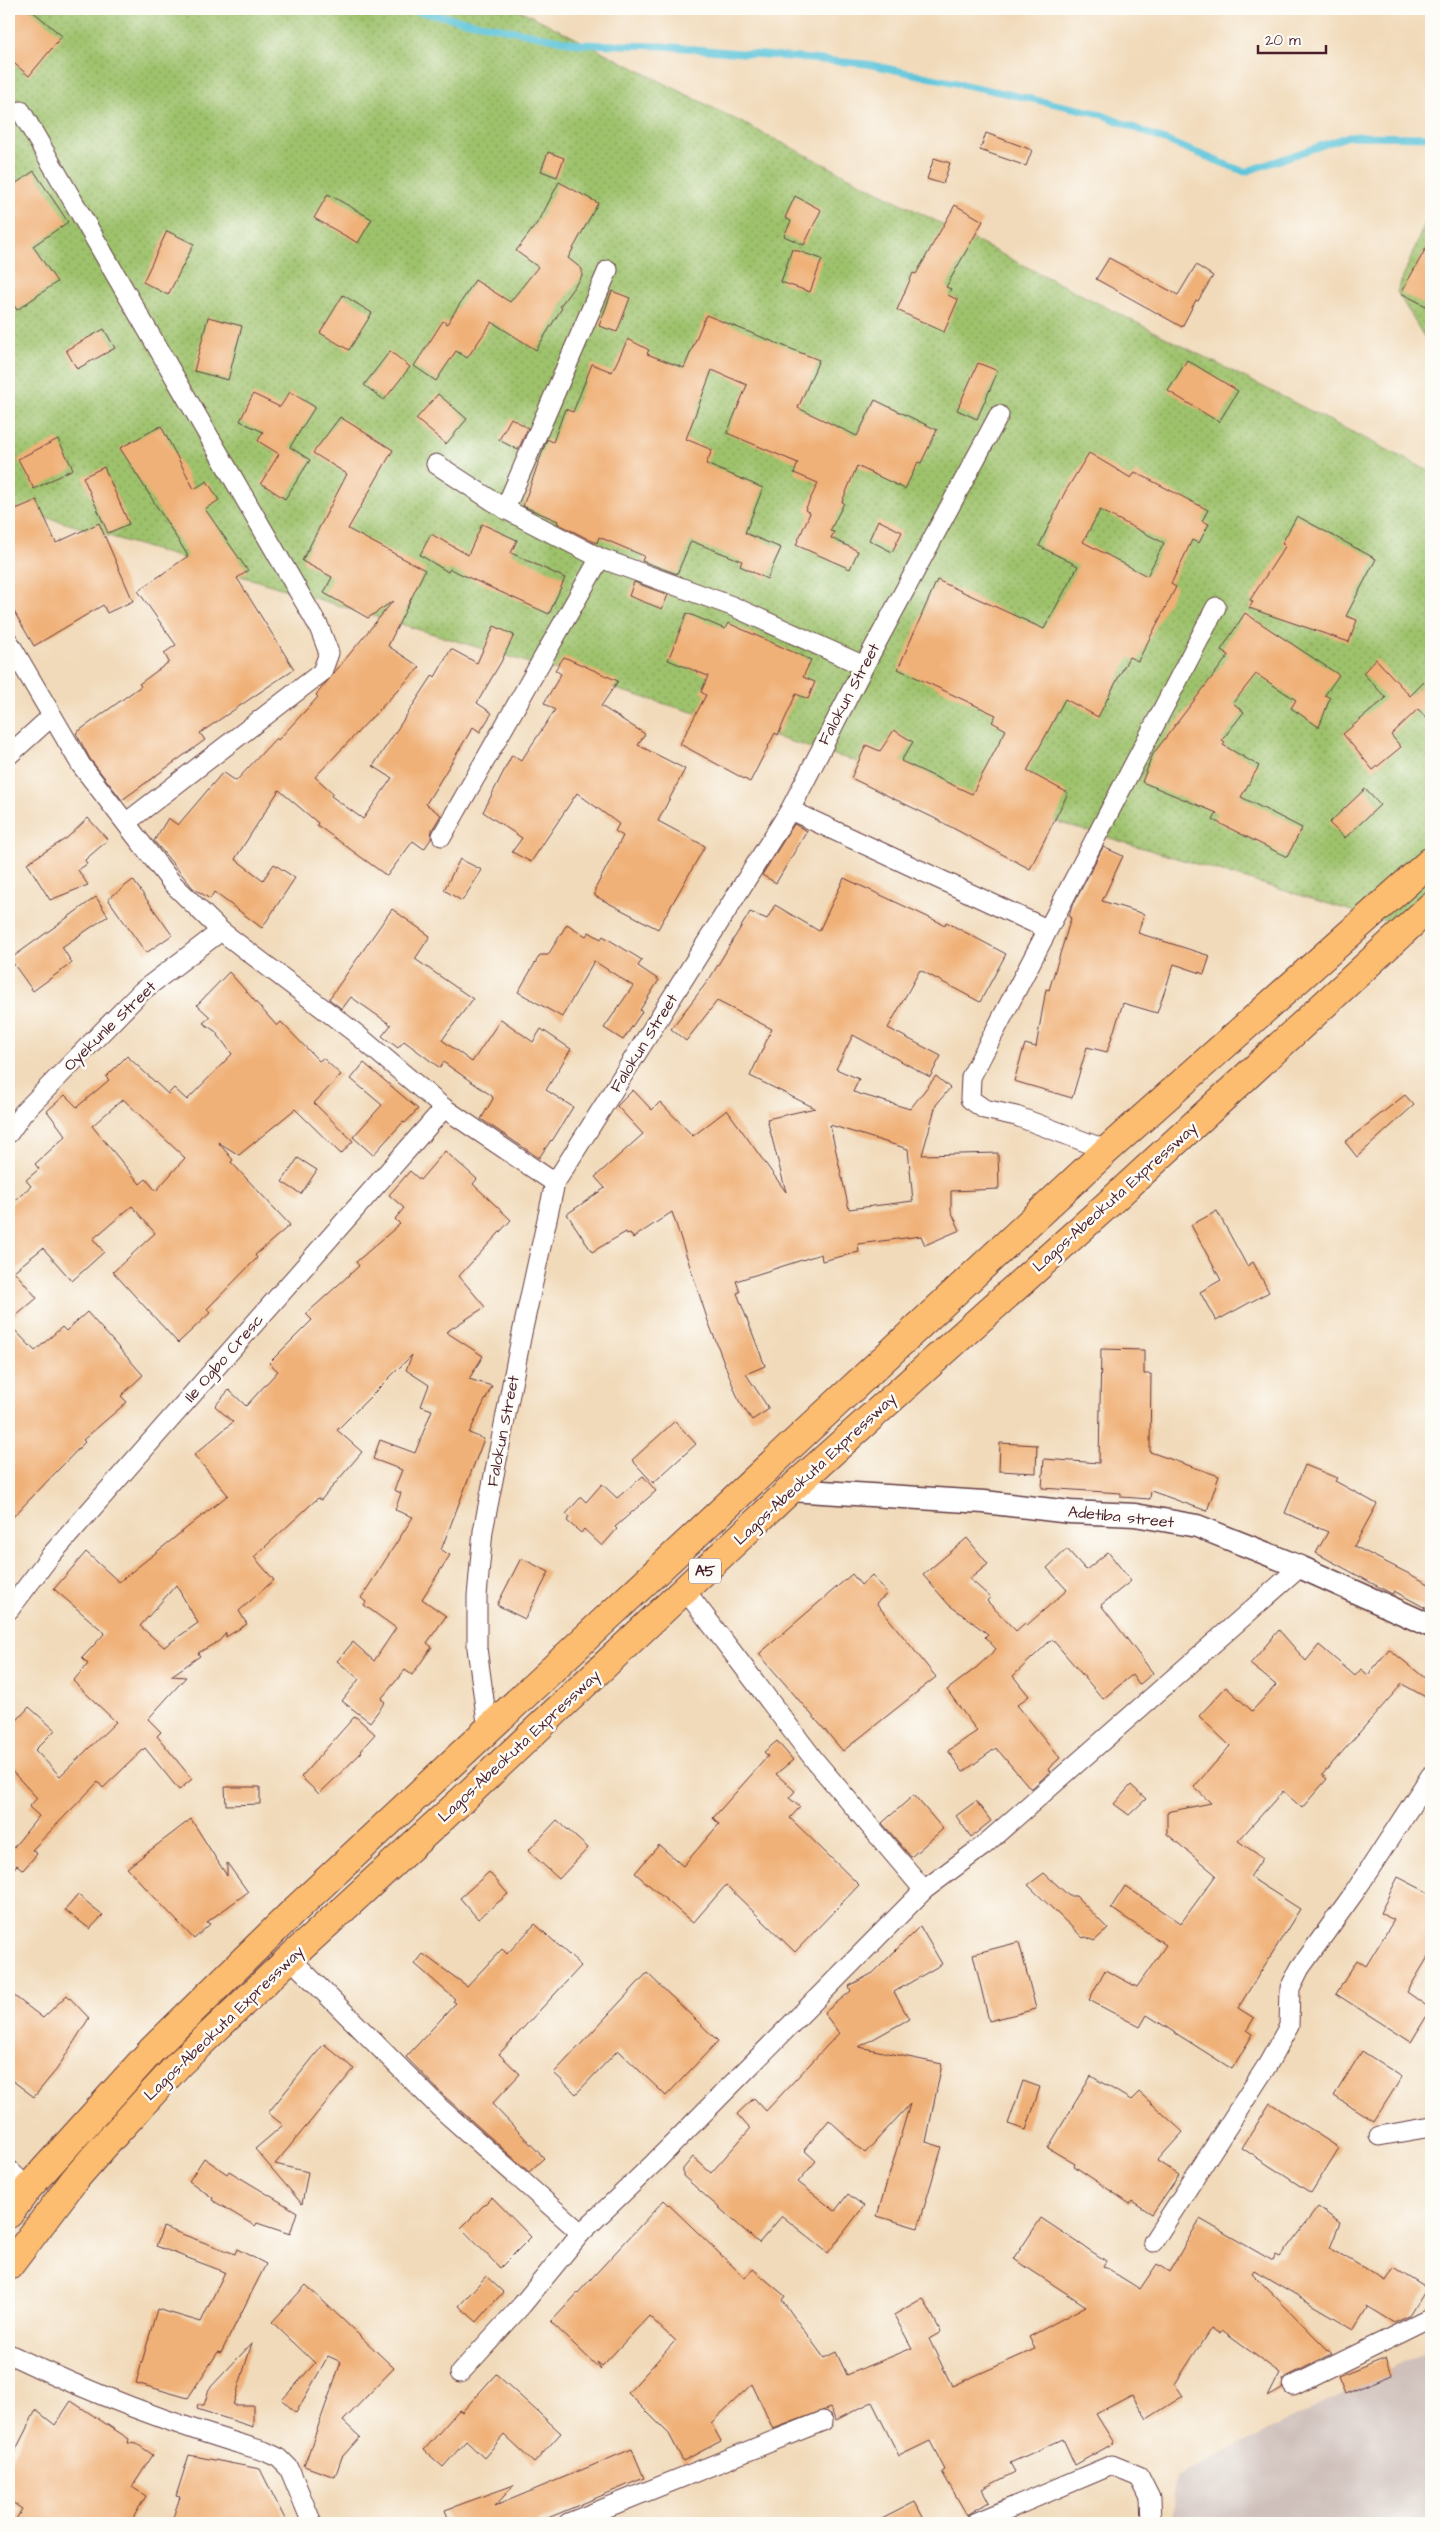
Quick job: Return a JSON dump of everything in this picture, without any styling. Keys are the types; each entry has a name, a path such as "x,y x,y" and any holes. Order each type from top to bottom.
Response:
{"highway":[{"name":"Lagos-Abeokuta Expressway","path":"9,2214 18,2179 295,1910 1107,1150 1431,861"},
{"name":"Lagos-Abeokuta Expressway","path":"9,2266 74,2179 178,2064 462,1800 790,1490 1106,1206 1431,906"}],"street":[{"path":"21,110 309,610 329,653 322,672 127,822"},
{"path":"505,509 608,270"},
{"name":"Falokun Street","path":"488,1730 476,1648 477,1596 484,1531 522,1333 555,1183 790,810 864,666 1000,415"},
{"path":"436,464 505,509 600,558 732,606 864,666"},
{"path":"442,836 600,558"},
{"path":"1107,1150 1016,1116 984,1109 970,1098 971,1077 1216,607"},
{"path":"9,642 81,765 127,822 172,883 221,931 354,1032 444,1108 555,1183"},
{"path":"9,755 52,716"},
{"path":"790,810 1048,929"},
{"name":"Oyekunle Street","path":"9,1133 23,1113 142,991 221,931"},
{"name":"Ile Ogbo Cresc","path":"9,1610 51,1555 444,1108"},
{"name":"Adetiba street","path":"790,1490 984,1502 1070,1512 1135,1515 1197,1526 1300,1567 1431,1626"},
{"path":"460,2373 522,2305 581,2233 654,2163 924,1890 983,1846 1300,1567"},
{"path":"685,1590 816,1762 924,1890"},
{"path":"1153,2242 1268,2064 1289,2026 1290,1988 1300,1968 1354,1893 1431,1776"},
{"path":"290,1958 440,2108 581,2233"},
{"path":"1379,2136 1431,2127"},
{"path":"1293,2386 1431,2318"},
{"path":"9,2354 74,2386 158,2418 264,2451 279,2458 289,2468 312,2523"},
{"path":"568,2523 823,2421"},
{"path":"975,2523 1112,2465 1139,2476 1150,2498 1151,2523"}],"shaded area":[{"path":"1431,2349 1431,2523 1171,2523 1176,2477"}],"green space":[{"path":"9,9 518,9 1431,472 1431,927 1395,924 9,506"},
{"path":"1431,208 1431,348 1397,292"}],"building":[{"path":"9,9 30,9 62,36 29,76 9,59"},
{"path":"986,133 1032,150 1026,166 980,150"},
{"path":"548,152 564,158 557,177 541,171"},
{"path":"934,158 950,163 943,184 927,179"},
{"path":"34,171 68,222 33,246 57,282 17,310 9,298 9,188"},
{"path":"559,182 598,203 568,258 582,269 582,276 560,306 562,308 536,350 492,322 467,358 456,351 436,381 414,366 443,321 447,324 475,280 510,302 538,267 516,251 540,219"},
{"path":"328,194 372,219 358,243 314,218"},
{"path":"795,196 821,210 804,245 784,236 791,221 785,218"},
{"path":"955,205 983,221 946,287 951,289 948,295 958,300 944,332 897,310 913,273 916,274"},
{"path":"167,231 194,244 168,295 143,282"},
{"path":"1431,239 1431,296 1426,306 1401,293"},
{"path":"792,249 822,259 810,292 781,282"},
{"path":"1109,258 1178,295 1196,265 1213,276 1198,301 1196,300 1182,327 1096,279"},
{"path":"612,291 630,298 617,332 599,326"},
{"path":"343,295 372,313 349,350 320,333"},
{"path":"706,315 819,360 798,408 857,436 875,400 937,430 921,463 918,462 905,489 857,466 842,502 844,503 830,531 834,532 831,538 858,551 850,569 796,545 810,513 805,510 818,483 794,473 798,463 727,433 747,385 712,370 686,439 712,450 706,464 763,488 745,533 781,548 767,579 740,566 742,561 691,541 677,574 642,561 644,556 599,537 597,543 590,540 557,523 558,521 523,506 547,439 553,442 565,409 573,412 592,364 612,372 628,339 649,350 647,354 684,368"},
{"path":"208,317 242,326 228,380 194,371"},
{"path":"104,329 115,348 77,369 66,350"},
{"path":"390,351 410,367 384,400 364,385"},
{"path":"1187,360 1238,391 1219,422 1168,391"},
{"path":"978,363 998,371 977,419 957,410"},
{"path":"290,392 315,407 290,447 310,460 285,499 261,483 279,454 258,441 263,432 240,421 253,394 280,407"},
{"path":"438,394 467,419 446,444 416,419"},
{"path":"340,417 393,450 348,529 425,570 388,646 420,667 315,777 333,793 331,796 363,819 392,778 373,766 433,675 435,677 451,649 477,663 494,626 514,635 477,703 492,713 480,732 473,727 426,804 441,815 432,830 431,839 424,849 413,841 387,876 317,825 318,823 279,790 235,859 263,880 274,864 295,878 262,928 214,892 210,899 193,888 154,841 168,818 178,825 223,772 236,781 276,738 278,740 318,697 316,695 393,601 368,618 324,593 332,577 302,561 347,474 313,453"},
{"path":"511,418 528,428 518,450 499,440"},
{"path":"161,426 194,489 207,481 219,500 205,509 248,571 237,578 294,669 200,733 205,740 122,800 90,759 76,733 141,686 139,684 169,662 164,653 176,645 138,591 188,556 120,448"},
{"path":"58,439 73,469 34,489 18,459"},
{"path":"1089,453 1131,478 1135,472 1208,510 1202,521 1209,524 1199,543 1192,540 1171,584 1176,587 1138,661 1129,657 1098,717 1065,699 1027,771 1068,793 1030,869 934,818 851,778 866,745 880,751 894,730 913,742 901,761 972,794 1006,730 992,722 996,715 898,669 937,580 1044,629 1078,566 1039,546 1065,492","holes":["1100,510 1164,543 1147,576 1083,542"]},
{"path":"104,467 129,524 108,533 83,477"},
{"path":"37,500 56,543 99,523 133,601 107,613 103,605 34,646 9,603 9,512"},
{"path":"1297,516 1376,559 1346,616 1357,620 1349,642 1249,608 1253,602 1250,600 1286,545 1282,543"},
{"path":"878,520 902,532 892,552 869,540"},
{"path":"482,524 517,540 511,553 565,578 549,614 450,569 448,572 420,555 431,534 468,555"},
{"path":"634,582 668,595 662,609 629,596"},
{"path":"687,613 725,629 728,623 811,660 803,677 815,682 808,699 796,694 778,735 775,733 750,782 680,744 706,695 701,692 708,676 668,660"},
{"path":"1245,613 1339,675 1325,695 1330,698 1319,727 1291,708 1296,700 1256,674 1233,703 1244,712 1222,740 1225,742 1223,745 1259,766 1241,797 1302,828 1287,857 1213,820 1217,813 1142,782 1153,754 1229,655 1221,650"},
{"path":"564,657 618,681 601,706 645,734 638,745 685,769 658,821 705,846 658,929 595,896 595,889 623,836 615,831 619,824 577,793 531,862 512,852 522,838 483,812 512,755 521,761 555,710 544,703 561,674 555,670"},
{"path":"1376,659 1410,696 1431,675 1431,723 1418,709 1391,735 1401,747 1373,770 1343,734 1386,698 1363,673"},
{"path":"1365,789 1380,805 1345,838 1329,823"},
{"path":"88,818 108,840 85,860 87,864 78,870 88,885 50,900 27,863 67,838"},
{"path":"794,824 807,831 776,883 762,875"},
{"path":"1103,847 1123,856 1102,901 1144,914 1138,933 1210,956 1204,974 1174,964 1157,1013 1123,1003 1107,1052 1087,1047 1072,1098 1014,1081 1025,1044 1036,1047 1046,989 1049,990 1071,918 1069,917 1071,909"},
{"path":"460,859 482,870 462,901 444,890"},
{"path":"844,878 945,925 946,922 1006,954 980,1002 920,970 888,1028 941,1056 930,1077 853,1035 836,1069 859,1079 853,1092 910,1109 936,1076 950,1088 936,1105 922,1155 998,1153 999,1189 951,1191 951,1211 960,1230 925,1245 921,1236 858,1244 859,1252 822,1261 821,1254 736,1281 740,1292 737,1293 765,1366 746,1374 769,1409 752,1420 739,1401 708,1321 672,1212 633,1238 630,1233 627,1234 626,1232 592,1252 567,1214 605,1188 595,1177 643,1134 617,1106 633,1090 652,1110 660,1102 693,1136 727,1110 786,1192 767,1119 815,1108 750,1076 772,1029 717,1001 686,1041 671,1029 710,978 750,912 767,919 775,905 819,931","holes":["830,1125 908,1149 913,1201 849,1209"]},
{"path":"133,880 172,935 146,953 108,899"},
{"path":"96,897 108,916 62,947 72,963 33,991 10,959"},
{"path":"392,909 430,936 415,959 473,999 442,1040 472,1062 501,1019 533,1042 541,1029 571,1049 546,1090 573,1107 539,1158 481,1119 493,1099 492,1096 443,1062 440,1068 404,1041 398,1048 382,1036 391,1025 351,997 342,1009 329,999"},
{"path":"567,924 586,936 589,932 601,939 603,936 642,960 638,966 659,980 640,1010 642,1012 623,1040 604,1028 633,986 594,961 562,1017 518,992 540,955 548,955"},
{"path":"229,972 277,1026 281,1022 319,1061 323,1058 341,1075 314,1103 353,1141 341,1154 295,1109 239,1155 218,1142 233,1160 231,1162 290,1225 255,1255 257,1258 207,1309 210,1313 178,1343 113,1272 155,1233 132,1206 93,1239 104,1252 72,1281 43,1248 14,1271 37,1298 9,1322 9,1206 31,1186 26,1180 39,1169 35,1164 66,1136 47,1111 65,1095 77,1107 109,1080 106,1077 127,1056 168,1094 174,1088 187,1100 232,1054 215,1031 203,1023 210,1017 197,1005","holes":["123,1099 185,1158 156,1191 146,1179 140,1184 92,1126"]},
{"path":"364,1063 418,1109 405,1123 403,1122 373,1155 353,1137 382,1105 351,1079"},
{"path":"1405,1095 1414,1105 1357,1157 1345,1142"},
{"path":"445,1151 477,1179 473,1184 511,1220 459,1276 485,1307 446,1332 483,1356 469,1379 492,1386 469,1433 484,1439 441,1550 450,1555 422,1599 446,1616 427,1643 432,1647 412,1675 405,1670 381,1699 385,1702 370,1722 342,1701 359,1679 337,1661 353,1642 374,1661 396,1628 364,1605 366,1602 361,1598 413,1517 395,1510 401,1493 394,1490 402,1470 373,1459 380,1440 415,1453 432,1410 421,1406 429,1385 406,1370 412,1355 337,1430 362,1452 321,1500 318,1498 254,1557 274,1580 239,1611 247,1624 226,1637 226,1633 219,1641 198,1653 200,1656 171,1676 186,1677 148,1719 161,1732 157,1736 192,1779 179,1790 145,1748 103,1788 98,1782 32,1850 37,1854 23,1870 17,1865 9,1874 9,1853 39,1816 29,1807 37,1798 9,1768 9,1729 29,1707 55,1730 35,1750 60,1776 116,1722 73,1681 88,1664 82,1658 105,1633 54,1589 86,1552 119,1582 228,1495 194,1455 233,1422 215,1406 229,1390 246,1406 278,1371 269,1363 312,1320 306,1314 359,1266 356,1262 400,1224 395,1219 404,1208 389,1195 410,1171 420,1180","holes":["176,1585 198,1623 164,1647 140,1626"]},
{"path":"298,1158 317,1170 301,1194 282,1182"},
{"path":"1217,1211 1247,1266 1253,1262 1269,1292 1216,1321 1200,1292 1221,1280 1191,1225"},
{"path":"87,1312 143,1375 121,1396 127,1402 83,1440 85,1442 9,1521 9,1324 35,1351 62,1327 66,1331"},
{"path":"1101,1349 1144,1350 1144,1374 1151,1374 1150,1452 1219,1476 1207,1511 1151,1491 1150,1499 1121,1497 1121,1493 1042,1488 1044,1459 1099,1463"},
{"path":"675,1421 696,1444 653,1483 632,1460"},
{"path":"1000,1443 1037,1445 1036,1473 999,1471"},
{"path":"1305,1465 1337,1478 1335,1481 1377,1504 1354,1546 1431,1585 1431,1611 1394,1591 1392,1594 1316,1553 1328,1532 1285,1513"},
{"path":"643,1476 656,1491 615,1527 617,1529 602,1546 584,1529 581,1533 567,1521 570,1517 566,1514 581,1497 586,1502 602,1484 617,1498"},
{"path":"967,1538 988,1564 970,1579 990,1597 987,1601 1016,1631 1025,1623 1027,1625 1067,1590 1047,1568 1067,1549 1086,1570 1108,1552 1131,1581 1101,1605 1153,1673 1139,1685 1132,1675 1103,1699 1052,1639 1013,1676 1029,1696 1017,1705 1060,1758 1048,1769 1050,1772 1031,1789 996,1748 963,1772 948,1751 977,1731 947,1690 976,1668 996,1649 985,1637 988,1634 949,1605 923,1575"},
{"path":"521,1558 549,1572 525,1619 497,1605"},
{"path":"852,1574 861,1585 872,1575 887,1594 876,1603 936,1677 843,1751 759,1654"},
{"path":"1279,1630 1306,1661 1319,1645 1355,1676 1361,1669 1368,1675 1389,1649 1431,1683 1431,1700 1402,1684 1322,1775 1327,1779 1302,1808 1283,1791 1238,1841 1263,1858 1250,1877 1300,1909 1238,2008 1254,2018 1247,2030 1253,2034 1232,2069 1147,2015 1140,2027 1089,2000 1105,1970 1137,1987 1166,1945 1111,1908 1125,1886 1181,1923 1216,1875 1167,1834 1167,1812 1211,1803 1194,1787 1230,1746 1199,1716 1226,1687 1252,1711 1276,1685 1250,1664"},
{"path":"355,1716 375,1734 360,1751 362,1752 319,1794 301,1777"},
{"path":"777,1741 793,1760 776,1774 795,1791 789,1798 800,1807 790,1818 859,1885 795,1952 726,1885 693,1923 635,1873 659,1845 683,1866 719,1824 713,1818 768,1756 764,1752"},
{"path":"1131,1785 1146,1799 1129,1815 1114,1804"},
{"path":"225,1787 260,1787 260,1804 226,1805"},
{"path":"914,1795 943,1829 911,1857 882,1823"},
{"path":"976,1801 991,1821 971,1837 956,1816"},
{"path":"191,1819 227,1876 227,1863 248,1892 207,1922 210,1924 194,1939 127,1868"},
{"path":"557,1820 588,1848 559,1879 528,1851"},
{"path":"489,1872 508,1894 478,1919 460,1898"},
{"path":"1044,1873 1069,1896 1076,1896 1108,1929 1094,1941 1086,1937 1083,1938 1028,1885"},
{"path":"1398,1877 1431,1894 1431,1952 1407,1992 1431,2009 1411,2042 1336,1994 1357,1960 1366,1966 1394,1920 1380,1913"},
{"path":"78,1895 103,1915 90,1929 65,1910"},
{"path":"535,1924 581,1966 499,2054 520,2074 492,2104 544,2158 529,2172 443,2095 406,2057 456,2003 453,2001 455,1999 415,1964 423,1954 467,1986 502,1949 507,1954"},
{"path":"920,1926 942,1964 894,1992 909,2019 859,2047 942,2064 926,2142 942,2147 918,2228 877,2216 910,2104 865,2153 829,2120 804,2150 816,2161 798,2182 835,2211 848,2194 864,2206 828,2253 782,2216 759,2243 683,2176 683,2169 693,2157 711,2173 750,2129 737,2114 754,2098 766,2111 839,2033 824,2013 851,1991 849,1986 873,1973"},
{"path":"1019,1942 1036,2009 989,2021 973,1954"},
{"path":"647,1973 718,2041 666,2096 618,2050 576,2094 554,2073"},
{"path":"9,1992 43,2018 67,1995 89,2018 57,2069 34,2097 9,2078"},
{"path":"324,2044 354,2069 275,2164 308,2172 302,2204 255,2149 283,2125 268,2113"},
{"path":"1362,2051 1402,2077 1374,2121 1334,2096"},
{"path":"1091,2076 1131,2100 1139,2092 1183,2132 1157,2161 1179,2175 1152,2214 1132,2201 1130,2204 1074,2166 1075,2164 1048,2148"},
{"path":"1023,2081 1040,2087 1026,2130 1008,2124"},
{"path":"1270,2103 1339,2148 1311,2193 1242,2148"},
{"path":"204,2158 227,2174 229,2171 297,2212 290,2234 257,2223 255,2226 212,2200 213,2198 189,2181"},
{"path":"492,2197 531,2237 500,2268 461,2228"},
{"path":"664,2200 745,2278 753,2269 785,2296 782,2300 824,2358 836,2352 847,2375 912,2348 894,2315 923,2298 941,2332 929,2339 952,2386 1035,2349 1029,2337 1086,2306 1014,2259 1041,2218 1106,2261 1103,2266 1140,2289 1157,2264 1169,2272 1200,2219 1273,2261 1276,2255 1280,2257 1318,2207 1340,2223 1330,2248 1386,2281 1394,2268 1426,2288 1409,2316 1394,2323 1366,2306 1367,2308 1354,2329 1254,2270 1252,2273 1332,2354 1288,2376 1283,2380 1282,2389 1268,2397 1280,2373 1222,2331 1220,2334 1211,2328 1175,2384 1183,2396 1147,2419 1132,2395 1096,2414 1114,2443 1075,2465 1063,2439 1010,2463 1015,2472 982,2489 989,2502 967,2515 942,2472 945,2470 930,2441 899,2456 872,2402 836,2420 830,2408 773,2429 752,2384 711,2423 721,2441 683,2461 669,2434 628,2393 675,2341 649,2316 602,2366 597,2362 601,2370 551,2322"},
{"path":"163,2227 235,2254 237,2249 266,2264 221,2353 218,2352 188,2398 136,2383 157,2309 201,2322 225,2272 156,2246"},
{"path":"486,2276 503,2292 477,2322 459,2306"},
{"path":"306,2285 394,2368 343,2421 360,2437 342,2457 335,2477 304,2466 341,2362 328,2356 296,2413 282,2400 315,2363 272,2322"},
{"path":"252,2343 233,2405 253,2405 253,2427 197,2409 198,2405 204,2405 209,2389"},
{"path":"1386,2358 1392,2375 1345,2394 1338,2377"},
{"path":"496,2374 561,2433 534,2463 504,2435 484,2458 466,2441 443,2467 424,2450 459,2410 462,2412"},
{"path":"71,2401 129,2439 128,2443 137,2444 153,2455 132,2487 146,2496 130,2523 14,2523 22,2509 9,2500 9,2463 36,2410 55,2425"},
{"path":"632,2449 644,2478 536,2523 450,2523 445,2510 514,2485 495,2506"},
{"path":"189,2455 260,2469 287,2523 171,2523 180,2497 176,2496"},
{"path":"915,2502 926,2523 874,2523"}],"waterway":[{"path":"406,9 579,44 662,46 867,64 1097,113 1245,172 1349,136 1431,137"}]}
